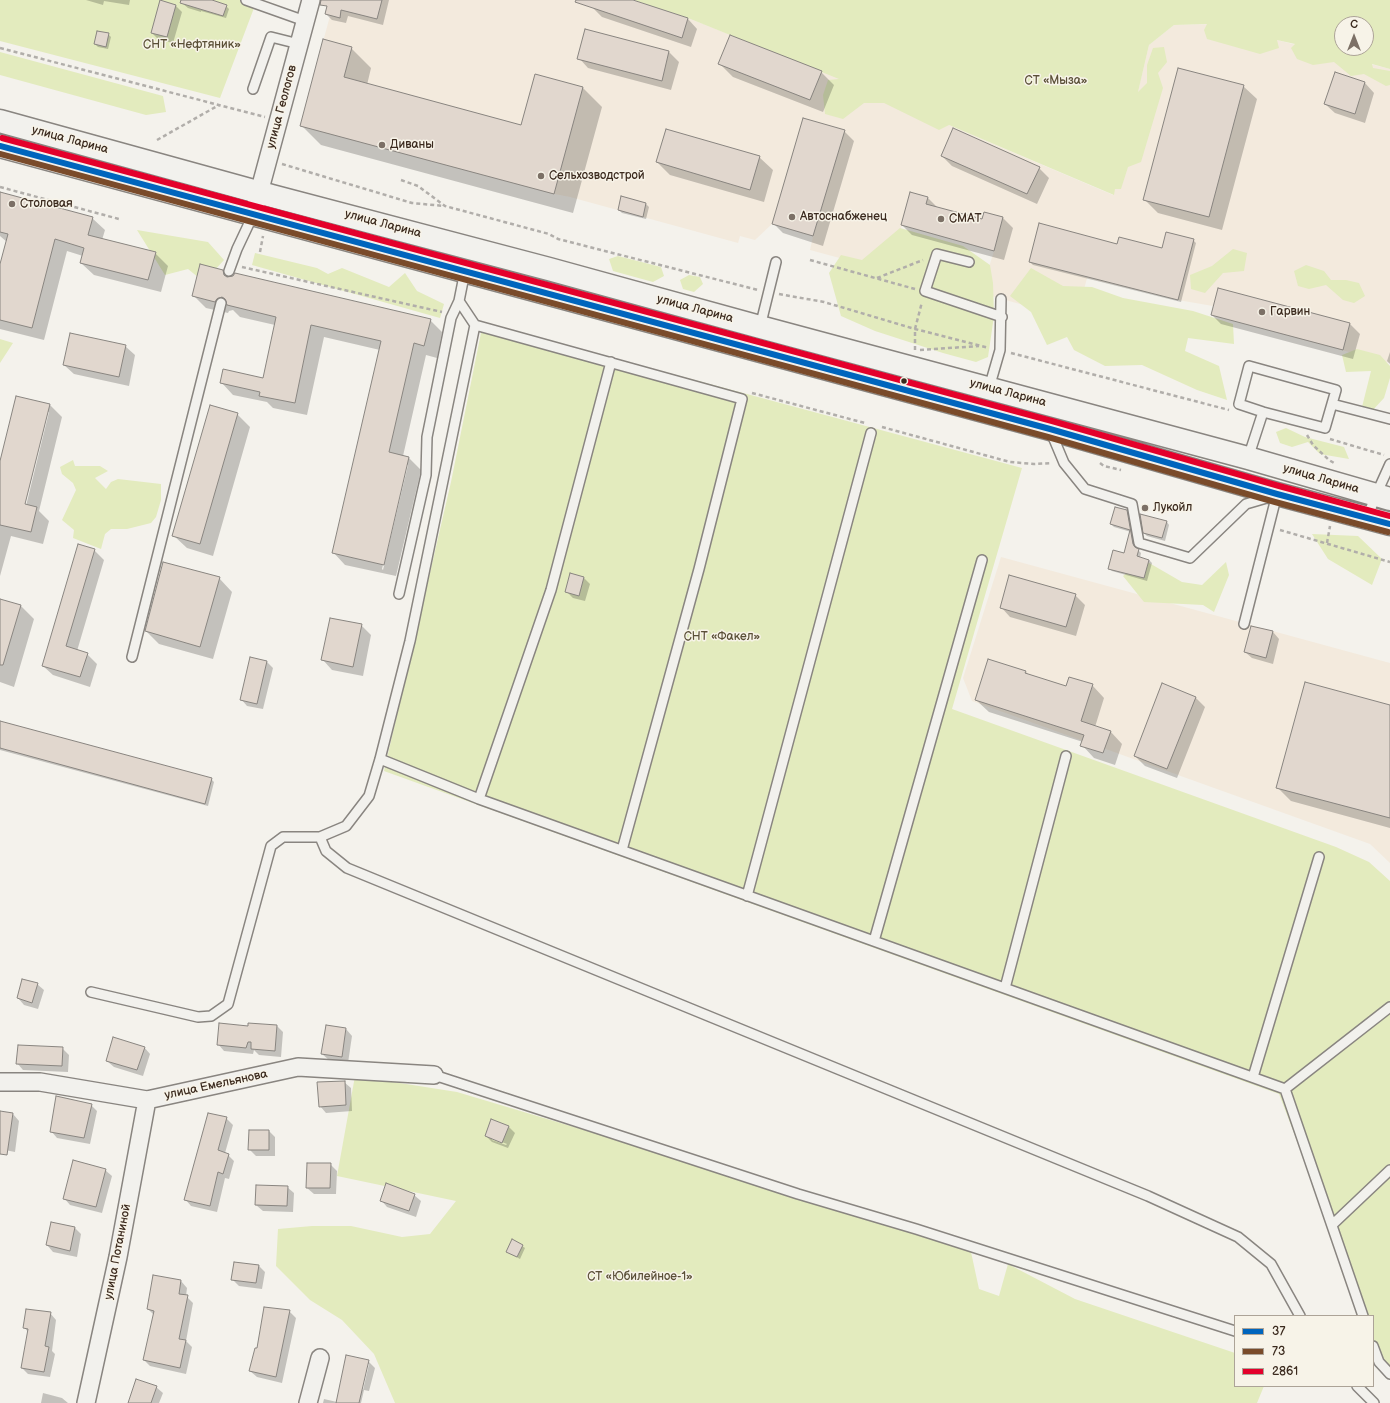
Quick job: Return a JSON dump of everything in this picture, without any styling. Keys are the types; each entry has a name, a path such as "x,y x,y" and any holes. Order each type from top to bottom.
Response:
{"main road":[{"name":"улица Ларина","path":"0,121 1248,458 1383,497"},
{"name":"улица Ларина","path":"0,146 259,222 465,271 1050,429 1277,494 1390,524"}],"street":[{"name":"улица Геологов","path":"259,222 259,192 311,0"},
{"name":"улица Емельянова","path":"0,1082 40,1082 147,1100 298,1067 434,1075"},
{"name":"улица Потаниной","path":"86,1403 118,1257 147,1100"},
{"path":"308,1403 320,1358"}],"lane":[{"path":"246,0 305,21"},
{"path":"253,89 271,37 299,44"},
{"path":"229,271 237,249 259,222"},
{"path":"969,262 937,254 925,291 1002,317"},
{"path":"760,327 776,262"},
{"path":"399,594 426,475 427,437 451,318 459,301 465,271"},
{"path":"989,388 1000,350 1002,317 1001,299"},
{"path":"459,301 475,325 742,399 699,569 622,850"},
{"path":"132,657 222,303"},
{"path":"91,992 198,1016 211,1016 228,1004 271,846 284,837 320,837 346,826 369,796 410,641 475,325"},
{"path":"479,799 551,590 611,362"},
{"path":"1249,366 1336,390 1332,404 1325,428 1263,412 1239,404 1249,366"},
{"path":"1332,404 1390,419"},
{"path":"1248,458 1263,412"},
{"path":"1050,429 1064,462 1085,489 1132,504 1139,543 1190,558 1246,504 1277,494"},
{"path":"747,896 871,433"},
{"path":"1367,518 1383,497 1390,464"},
{"path":"1244,624 1277,494"},
{"path":"874,941 982,560"},
{"path":"1005,988 1066,756"},
{"path":"380,759 479,799 1285,1089"},
{"path":"320,837 326,852 347,868 1148,1196 1238,1237 1271,1264 1299,1315"},
{"path":"1253,1077 1320,857"},
{"path":"1285,1089 1390,1007"},
{"path":"434,1075 798,1194 916,1229 1234,1331"},
{"path":"1285,1089 1363,1315"},
{"path":"1332,1225 1390,1170"},
{"path":"1374,1349 1379,1362 1390,1374"},
{"path":"1358,1387 1374,1403"}],"path":[{"path":"0,48 278,120"},
{"path":"157,140 218,105"},
{"path":"266,166 280,164 412,203 445,206 549,234 558,239 769,293 824,302 915,329 1231,411"},
{"path":"402,180 418,186 445,206"},
{"path":"0,187 118,219"},
{"path":"259,222 260,252"},
{"path":"877,278 937,254"},
{"path":"810,260 925,291 915,329 915,350 983,346"},
{"path":"1312,434 1305,431 1313,445 1329,460 1340,466"},
{"path":"1326,438 1390,456"},
{"path":"1268,526 1390,562"},
{"path":"1327,543 1330,526"}],"shaded area":[{"path":"633,0 688,18 822,71 1113,195 1149,45 1174,25 1215,24 1334,55 1334,56 1339,56 1390,69 1390,363 1211,315 1213,306 1178,300 1087,278 1076,320 981,293 994,251 902,225 895,247 884,270 810,250 813,236 772,224 755,240 740,236 738,243 300,126 330,16 325,14 328,1"},
{"path":"1001,557 1390,663 1390,863 1370,844 972,701 963,678"}],"green space":[{"name":"СНТ «Нефтяник»","path":"0,0 257,0 220,98 0,41"},
{"name":"СТ «Мыза»","path":"633,0 1390,0 1390,69 1372,64 1373,68 1390,71 1390,85 1386,86 1364,74 1351,76 1334,62 1313,65 1297,59 1291,48 1295,44 1277,40 1279,48 1260,54 1207,39 1204,30 1207,24 1174,25 1149,45 1138,92 1147,83 1147,65 1153,48 1164,47 1167,62 1158,73 1163,88 1141,162 1128,167 1121,189 1115,189 1114,195 949,125 939,130 884,103 864,103 843,119 825,114 823,95 828,80 839,79 688,18"},
{"path":"0,52 163,96 166,112 146,115 0,75"},
{"path":"900,228 963,246 990,265 993,283 994,316 988,357 976,362 943,353 875,331 841,316 829,273 841,255 862,260"},
{"path":"137,230 208,242 224,260 204,282 188,269 165,275"},
{"path":"1233,249 1247,253 1244,271 1223,273 1205,293 1191,289 1190,275 1212,266"},
{"path":"255,253 317,268 328,274 342,268 389,287 405,273 417,291 444,304 440,318 252,265"},
{"path":"618,256 661,267 664,276 653,282 613,271 609,259"},
{"path":"1306,265 1324,271 1331,280 1346,280 1359,283 1365,296 1354,303 1343,300 1326,285 1309,289 1298,286 1294,271"},
{"path":"1031,268 1063,286 1092,287 1123,298 1193,311 1233,324 1234,344 1188,338 1185,351 1219,366 1227,400 1197,390 1142,365 1105,366 1074,350 1067,337 1047,345 1031,312 1010,296"},
{"path":"689,275 700,277 703,284 694,292 683,289 680,280"},
{"name":"СНТ «Факел»","path":"483,323 1022,468 952,709 1336,847 1369,862 1390,881 1390,1374 1385,1368 1374,1340 1374,1315 1364,1315 1279,1094 384,771 451,482"},
{"path":"0,339 13,343 0,363"},
{"path":"1357,349 1380,355 1390,366 1390,378 1384,398 1372,411 1362,407 1371,371 1346,372 1342,355"},
{"path":"1286,428 1305,437 1344,447 1349,459 1320,454 1308,442 1292,447 1280,443 1276,432"},
{"path":"73,460 75,466 100,466 108,471 95,478 106,489 111,482 118,479 161,484 161,500 156,517 151,523 127,529 111,529 105,534 101,549 73,538 74,530 62,520 76,490 73,483 62,474 60,467"},
{"path":"1312,534 1358,536 1382,559 1372,585 1328,559"},
{"path":"1144,560 1182,582 1202,585 1226,562 1229,575 1214,612 1203,605 1144,602 1123,576"},
{"name":"СТ «Юбилейное-1»","path":"355,1076 457,1092 798,1194 971,1252 979,1289 999,1296 1008,1264 1075,1299 1234,1353 1234,1387 1264,1387 1257,1403 395,1403 374,1354 342,1320 310,1300 276,1266 278,1229 312,1226 351,1226 402,1237 430,1234 456,1201 337,1176"}],"building":[{"path":"160,0 176,5 167,37 151,33"},
{"path":"181,0 212,0 227,5 223,16 180,3"},
{"path":"321,0 382,0 377,19 341,10 340,18 325,14 327,6 320,5"},
{"path":"576,0 633,0 688,18 682,38 575,2"},
{"path":"585,29 669,51 662,81 577,59"},
{"path":"97,31 109,33 106,47 94,44"},
{"path":"730,35 822,71 810,100 718,64"},
{"path":"323,39 352,47 344,77 521,125 535,74 583,87 554,194 300,126"},
{"path":"1178,68 1244,85 1209,217 1143,200"},
{"path":"1335,72 1365,82 1355,114 1324,104"},
{"path":"803,118 845,130 813,236 772,224"},
{"path":"953,128 1040,167 1027,194 941,156"},
{"path":"666,129 760,156 750,190 656,162"},
{"path":"0,192 93,217 88,235 156,252 148,280 80,263 84,248 55,239 32,328 0,320 0,264 8,234 0,232"},
{"path":"910,192 928,197 926,204 982,219 984,212 1003,217 994,251 901,225"},
{"path":"621,196 646,203 643,217 618,210"},
{"path":"1039,223 1117,244 1119,237 1162,248 1166,232 1194,239 1178,300 1029,262"},
{"path":"200,264 223,270 224,275 227,277 233,276 235,273 431,319 424,346 414,343 389,452 409,457 384,565 332,553 381,341 311,325 295,403 259,396 260,392 220,383 223,369 263,378 276,317 227,305 225,299 222,297 217,299 215,302 192,296"},
{"path":"1218,288 1350,323 1343,350 1211,315"},
{"path":"70,333 126,345 119,377 63,365"},
{"path":"16,396 50,404 25,504 37,507 31,532 0,525 0,461"},
{"path":"210,405 238,413 200,544 172,536"},
{"path":"1115,507 1127,510 1133,544 1139,549 1137,556 1149,560 1144,578 1108,569 1113,550 1124,553 1130,530 1110,524"},
{"path":"1140,514 1167,521 1162,538 1143,533"},
{"path":"78,544 95,549 66,646 88,653 80,677 42,666"},
{"path":"163,562 220,577 200,647 145,631"},
{"path":"570,573 584,577 579,596 565,592"},
{"path":"1009,575 1076,594 1066,627 1000,608"},
{"path":"0,599 21,605 3,665 0,665"},
{"path":"330,618 362,624 353,667 321,660"},
{"path":"1251,626 1273,631 1266,658 1244,652"},
{"path":"250,657 267,661 257,704 240,700"},
{"path":"988,659 1066,686 1069,677 1093,684 1081,721 1111,731 1103,753 1080,746 1084,735 975,700"},
{"path":"1305,682 1390,705 1390,818 1276,788"},
{"path":"1162,683 1196,697 1167,769 1134,756"},
{"path":"0,721 212,778 205,804 0,748"},
{"path":"22,979 38,983 32,1003 17,998"},
{"path":"219,1023 248,1026 248,1023 277,1025 275,1051 251,1049 251,1042 248,1042 246,1048 217,1045"},
{"path":"326,1025 346,1028 342,1057 321,1054"},
{"path":"113,1037 145,1047 137,1070 106,1061"},
{"path":"18,1045 63,1047 62,1066 16,1064"},
{"path":"345,1081 346,1105 319,1107 317,1082"},
{"path":"56,1096 92,1104 84,1138 50,1132"},
{"path":"0,1111 13,1113 7,1155 0,1154"},
{"path":"208,1113 227,1117 218,1150 229,1154 223,1174 218,1172 210,1206 184,1200"},
{"path":"491,1119 509,1126 502,1143 485,1136"},
{"path":"249,1130 269,1130 269,1150 248,1150"},
{"path":"73,1160 106,1169 96,1207 63,1199"},
{"path":"307,1163 331,1163 330,1188 306,1188"},
{"path":"386,1183 415,1194 409,1211 380,1201"},
{"path":"256,1185 288,1186 287,1206 255,1205"},
{"path":"51,1222 75,1227 70,1251 46,1245"},
{"path":"512,1239 523,1245 517,1257 506,1252"},
{"path":"234,1262 259,1265 256,1283 231,1280"},
{"path":"153,1275 181,1280 179,1294 188,1295 179,1339 186,1340 180,1368 143,1360 154,1311 147,1309"},
{"path":"264,1307 290,1310 276,1377 249,1371 255,1348 257,1348"},
{"path":"26,1309 51,1312 45,1346 49,1347 44,1372 21,1368 28,1329 23,1328"},
{"path":"346,1355 369,1360 359,1403 336,1403"},
{"path":"136,1379 157,1386 151,1403 128,1403"}],"transit line":[{"name":"2861","path":"2,138 1052,421 1390,516"},
{"name":"37","path":"0,146 1050,429 1277,494 1390,524"},
{"name":"73","path":"0,154 1048,437 1275,502 1388,532"}],"place":[{"name":"Диваны","path":"382,145"},
{"name":"Сельхозводстрой","path":"541,176"},
{"name":"Столовая","path":"12,204"},
{"name":"Автоснабженец","path":"792,217"},
{"name":"СМАТ","path":"941,219"},
{"name":"Гарвин","path":"1262,312"},
{"name":"Лукойл","path":"1145,508"}]}
